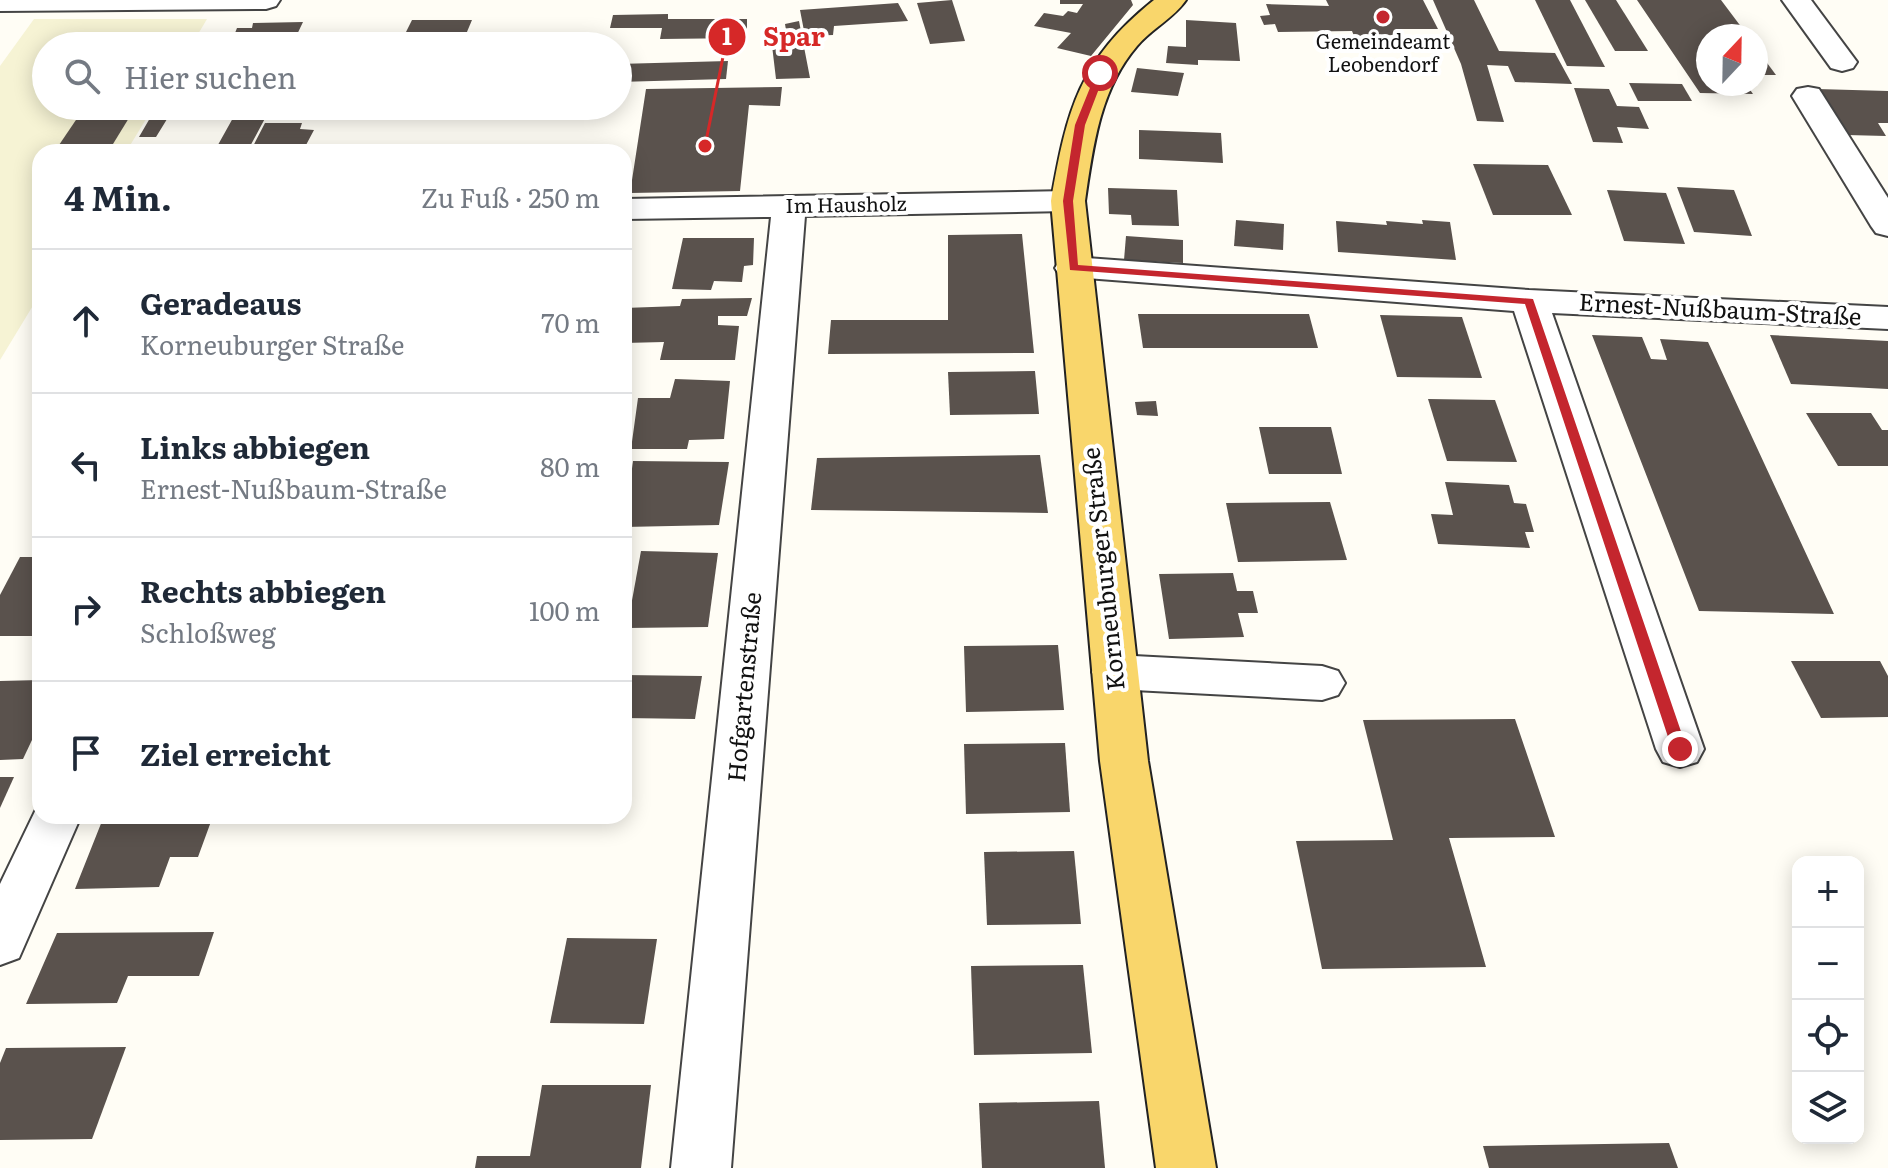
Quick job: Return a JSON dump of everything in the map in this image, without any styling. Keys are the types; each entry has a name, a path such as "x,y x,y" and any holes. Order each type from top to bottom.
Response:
{"main road":[{"name":"Korneuburger Straße","path":"1172,0 1131,34 1100,73 1080,125 1068,201 1124,761 1186,1168"}],"street":[{"path":"0,2 266,0"},
{"path":"1796,0 1842,62"},
{"path":"1808,96 1888,226"},
{"name":"Im Hausholz","path":"632,209 1068,201"},
{"name":"Hofgartenstraße","path":"701,1168 789,206"},
{"name":"Ernest-Nußbaum-Straße","path":"1073,268 1529,301 1888,318"},
{"path":"1529,301 1680,749"},
{"path":"1115,672 1322,683"},
{"path":"0,942 52,824"}],"shaded area":[{"path":"34,19 207,19 199,32 32,32 32,120 145,120 131,144 32,144 32,307 0,360 0,66"}],"building":[{"path":"952,0 965,41 930,44 917,3"},
{"path":"1060,0 1131,0 1133,5 1091,56 1057,48 1071,33 1034,26 1044,13 1063,16 1068,11 1077,13 1083,4 1060,4"},
{"name":"Gemeindeamt Leobendorf","path":"1326,0 1423,0 1438,29 1396,29 1398,35 1354,36 1352,31 1278,32 1275,24 1264,25 1260,16 1270,15 1266,4 1329,6"},
{"path":"1433,0 1474,0 1499,51 1555,53 1572,84 1515,82 1508,66 1487,65 1504,122 1477,121 1461,64"},
{"path":"1535,0 1570,0 1605,67 1567,66"},
{"path":"1585,0 1616,0 1648,51 1615,51"},
{"path":"1637,0 1721,0 1739,24 1696,24 1696,87"},
{"path":"898,3 908,21 834,26 833,35 805,36 800,10"},
{"path":"668,14 668,19 747,19 747,38 660,39 662,28 610,28 613,15"},
{"path":"412,20 472,20 467,32 406,32"},
{"path":"1186,20 1236,23 1240,61 1198,60 1198,65 1166,63 1168,46 1186,47"},
{"path":"799,21 810,78 776,79 771,37 787,36 785,24"},
{"path":"303,22 298,32 235,32 237,28 252,28 253,23"},
{"path":"728,61 726,79 632,82 632,64"},
{"path":"1768,64 1776,75 1768,75"},
{"path":"1137,68 1184,73 1178,96 1131,92"},
{"path":"1629,83 1682,84 1692,101 1638,101"},
{"path":"782,87 780,106 749,105 740,191 632,193 646,89"},
{"path":"1574,88 1609,89 1617,106 1639,107 1649,129 1617,127 1623,143 1593,142"},
{"path":"1817,89 1888,91 1888,123 1878,123 1886,136 1847,135"},
{"path":"76,120 128,120 113,144 60,144"},
{"path":"149,120 166,120 156,137 139,137"},
{"path":"232,120 264,120 251,144 218,144"},
{"path":"265,123 302,123 300,129 314,130 307,144 254,144"},
{"path":"1139,130 1221,133 1223,163 1139,159"},
{"path":"1473,164 1548,165 1572,215 1493,215"},
{"path":"1677,187 1734,190 1752,236 1694,232"},
{"path":"1108,188 1177,190 1179,226 1132,225 1131,215 1109,214"},
{"path":"1607,190 1666,193 1685,244 1624,241"},
{"path":"1236,220 1284,224 1283,250 1234,246"},
{"path":"1422,220 1450,222 1456,260 1338,252 1336,221 1387,225 1386,221 1423,224"},
{"path":"1022,234 1034,353 828,354 831,320 948,320 948,235"},
{"path":"1126,236 1183,240 1183,263 1124,260"},
{"path":"683,238 754,238 753,265 744,266 742,282 714,281 711,290 672,289"},
{"path":"752,298 747,316 718,316 718,325 739,326 735,360 660,360 664,342 632,343 632,308 680,306 682,299"},
{"path":"1138,314 1309,314 1318,348 1143,348"},
{"path":"1380,315 1462,317 1482,378 1397,377"},
{"path":"1592,335 1642,337 1651,359 1667,360 1660,339 1708,342 1834,614 1699,611"},
{"path":"1770,335 1888,341 1888,389 1791,384"},
{"path":"1035,371 1039,414 950,415 948,372"},
{"path":"675,379 730,381 724,439 689,440 687,449 632,449 638,398 670,398"},
{"path":"1428,399 1495,400 1517,462 1447,461"},
{"path":"1156,401 1158,416 1137,415 1135,402"},
{"path":"1806,413 1871,413 1882,430 1888,430 1888,466 1838,466"},
{"path":"1259,427 1331,427 1342,474 1269,474"},
{"path":"1040,455 1048,513 811,510 817,458"},
{"path":"633,461 729,462 719,525 632,527"},
{"path":"1445,482 1509,485 1514,503 1526,504 1534,532 1525,532 1530,548 1438,544 1431,514 1453,515"},
{"path":"1330,502 1347,560 1238,562 1226,503"},
{"path":"641,551 718,553 708,627 632,628 632,600"},
{"path":"20,557 32,557 32,636 0,636 0,595"},
{"path":"1233,573 1237,591 1253,591 1258,613 1238,613 1244,637 1169,639 1159,574"},
{"path":"1058,645 1064,710 966,712 964,646"},
{"path":"1791,661 1880,661 1888,676 1888,717 1821,718"},
{"path":"632,675 702,676 695,719 632,718"},
{"path":"32,680 32,740 23,759 0,760 0,681"},
{"path":"1515,719 1555,837 1449,838 1486,967 1322,969 1296,841 1393,840 1363,720"},
{"path":"1065,743 1070,812 966,814 964,744"},
{"path":"0,777 14,777 0,808"},
{"path":"101,824 210,824 198,857 170,857 159,887 75,889"},
{"path":"1074,851 1081,924 987,925 984,852"},
{"path":"214,932 199,976 128,976 117,1003 26,1004 57,933"},
{"path":"567,938 657,939 644,1024 550,1023"},
{"path":"1083,965 1092,1053 974,1055 971,966"},
{"path":"126,1047 92,1139 0,1140 0,1063 6,1048"},
{"path":"542,1085 651,1085 641,1168 475,1168 477,1156 530,1156"},
{"path":"1099,1101 1105,1168 982,1168 979,1103"},
{"path":"1669,1143 1678,1168 1489,1168 1483,1146"}],"place":[{"name":"Gemeindeamt Leobendorf","path":"1383,17"},
{"name":"Spar","path":"705,146"}],"route":[{"path":"1100,73 1080,125 1068,201 1073,268 1529,301 1680,749"}]}
